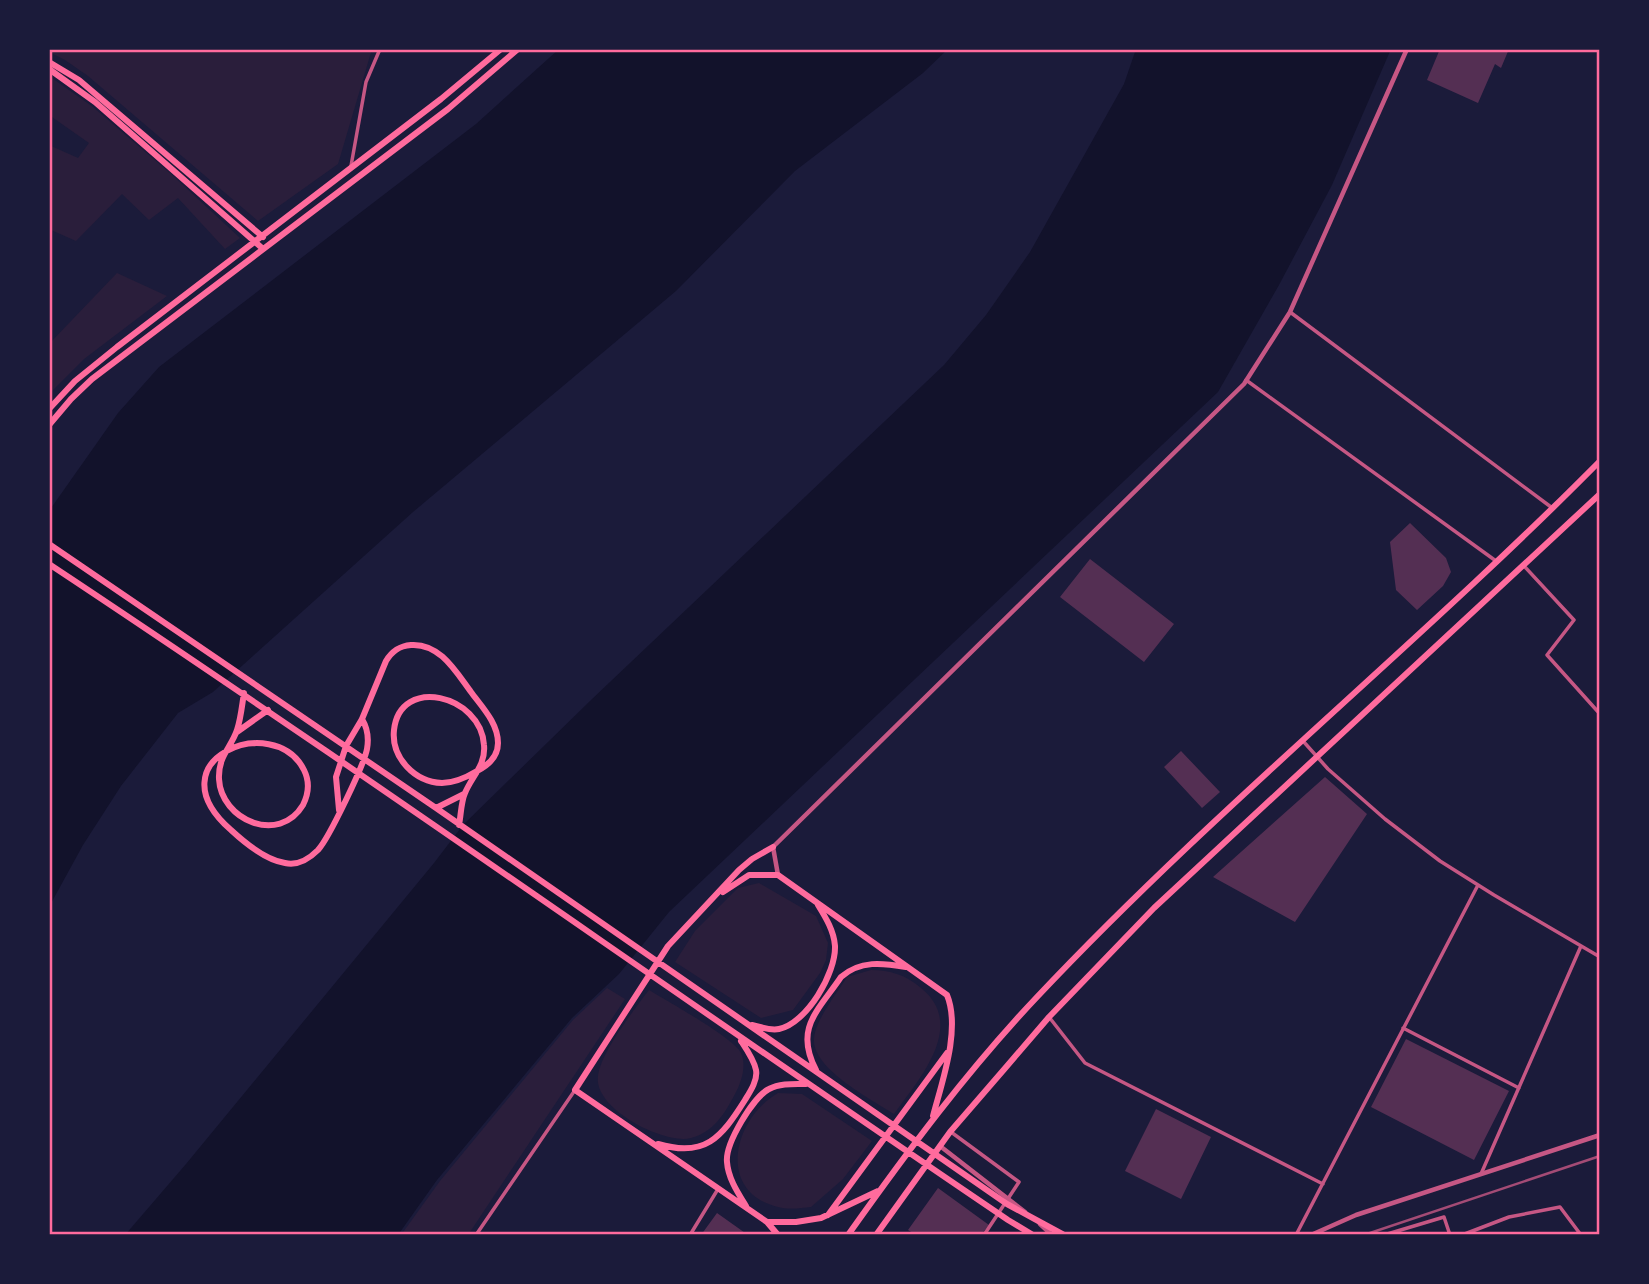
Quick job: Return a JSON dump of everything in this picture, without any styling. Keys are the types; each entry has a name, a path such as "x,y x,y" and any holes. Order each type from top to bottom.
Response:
{"main road":[{"path":"49,409 85,373 441,100 501,49"},
{"path":"49,425 92,379 448,109 518,49"},
{"path":"49,62 79,80 269,243"},
{"path":"49,69 95,102 262,248"},
{"path":"848,1235 932,1117 1054,979 1137,894 1553,508 1600,461"},
{"path":"876,1235 950,1132 1049,1017 1154,908 1600,494"},
{"path":"49,544 436,808 1007,1204 1064,1235"},
{"path":"49,564 244,693 806,1084 1033,1235"},
{"path":"339,810 336,777 346,746 362,719 386,662 395,649 407,645 422,646 433,649 452,666 491,719 498,742 494,760 470,776 445,783 426,779 405,765 397,754 394,726 402,710 418,699 441,697 465,709 479,726 484,744 483,759 478,773 464,794 459,825"},
{"path":"244,693 237,732 221,759 220,789 228,803 249,820 267,827 292,820 305,801 308,782 303,768 280,747 263,743 239,745 220,754 205,777 206,797 216,815 240,839 286,864 302,862 319,849 355,780 367,749 368,729 362,719"},
{"path":"237,732 268,710"},
{"path":"436,808 464,794"},
{"path":"773,847 745,865 668,946 575,1090 767,1222 778,1235"},
{"path":"713,899 749,875 778,874 947,995 952,1025 932,1117"},
{"path":"747,1023 777,1029 790,1025 805,1013 833,964 835,945 828,922 816,902"},
{"path":"817,1072 806,1042 813,1018 847,972 869,964 908,967"},
{"path":"650,1142 674,1149 695,1149 722,1134 749,1093 756,1076 752,1058 738,1037"},
{"path":"828,1215 948,1051"},
{"path":"747,1208 736,1188 727,1162 732,1139 764,1091 777,1085 806,1084"},
{"path":"767,1222 796,1222 828,1215 879,1191"}],"street":[{"path":"351,168 366,82 380,49"},
{"path":"778,874 773,847 1163,465 1246,380 1290,312 1408,49"},
{"path":"1290,312 1553,508"},
{"path":"1246,380 1496,561"},
{"path":"1524,566 1574,621 1547,654 1600,714"},
{"path":"1301,739 1328,769 1385,819 1440,860 1600,957"},
{"path":"1296,1235 1478,885"},
{"path":"1481,1174 1581,946"},
{"path":"1049,1017 1086,1063 1323,1184"},
{"path":"1404,1028 1519,1088"},
{"path":"476,1235 575,1090"},
{"path":"950,1132 1019,1182 984,1235"},
{"path":"1311,1235 1356,1215 1600,1135"},
{"path":"940,1146 1009,1197 1052,1235"},
{"path":"690,1235 718,1189"},
{"path":"1462,1235 1509,1217 1560,1208 1581,1235"},
{"path":"1384,1235 1444,1217 1450,1235"}],"shaded area":[{"path":"49,49 372,49 338,164 258,221 88,76 49,52"},
{"path":"559,49 948,49 923,73 795,171 676,291 413,512 213,692 178,713 121,786 83,845 49,907 49,511 118,413 159,367 476,124"},
{"path":"1136,49 1391,49 1332,185 1218,392 669,912 619,974 572,1018 437,1180 398,1235 125,1235 463,825 944,365 986,315 1030,252 1124,84"},
{"path":"49,76 93,107 240,238 225,249 178,198 149,220 122,194 76,241 49,229 51,146 78,158 89,143 49,115"},
{"path":"117,273 167,296 84,359 49,394 49,344"},
{"path":"759,883 816,916 828,943 826,960 820,973 793,1010 761,1018 675,962 695,931 738,888"},
{"path":"871,970 898,974 915,983 934,1003 940,1018 940,1035 926,1068 894,1114 833,1072 816,1050 814,1039 823,1015 847,977"},
{"path":"607,988 625,999 468,1235 401,1235 440,1181 573,1020"},
{"path":"649,990 726,1038 736,1046 743,1058 741,1080 727,1108 718,1121 706,1131 691,1138 665,1136 633,1122 607,1101 599,1088 598,1076 605,1055"},
{"path":"778,1093 802,1094 872,1141 843,1179 811,1207 782,1208 758,1199 746,1187 739,1171 738,1154 750,1120"}],"building":[{"path":"1440,49 1509,49 1501,68 1495,64 1478,103 1427,80"},
{"path":"1410,523 1446,558 1451,572 1443,586 1417,610 1396,590 1390,542"},
{"path":"1090,559 1174,624 1144,662 1060,597"},
{"path":"1181,751 1220,792 1202,808 1164,767"},
{"path":"1325,777 1367,814 1295,922 1213,877"},
{"path":"1406,1039 1509,1091 1474,1160 1371,1107"},
{"path":"1156,1109 1211,1137 1181,1199 1125,1171"},
{"path":"938,1188 989,1225 981,1235 916,1235 908,1230"},
{"path":"717,1213 748,1235 701,1235"}],"railway":[{"path":"1364,1235 1600,1156"}]}
